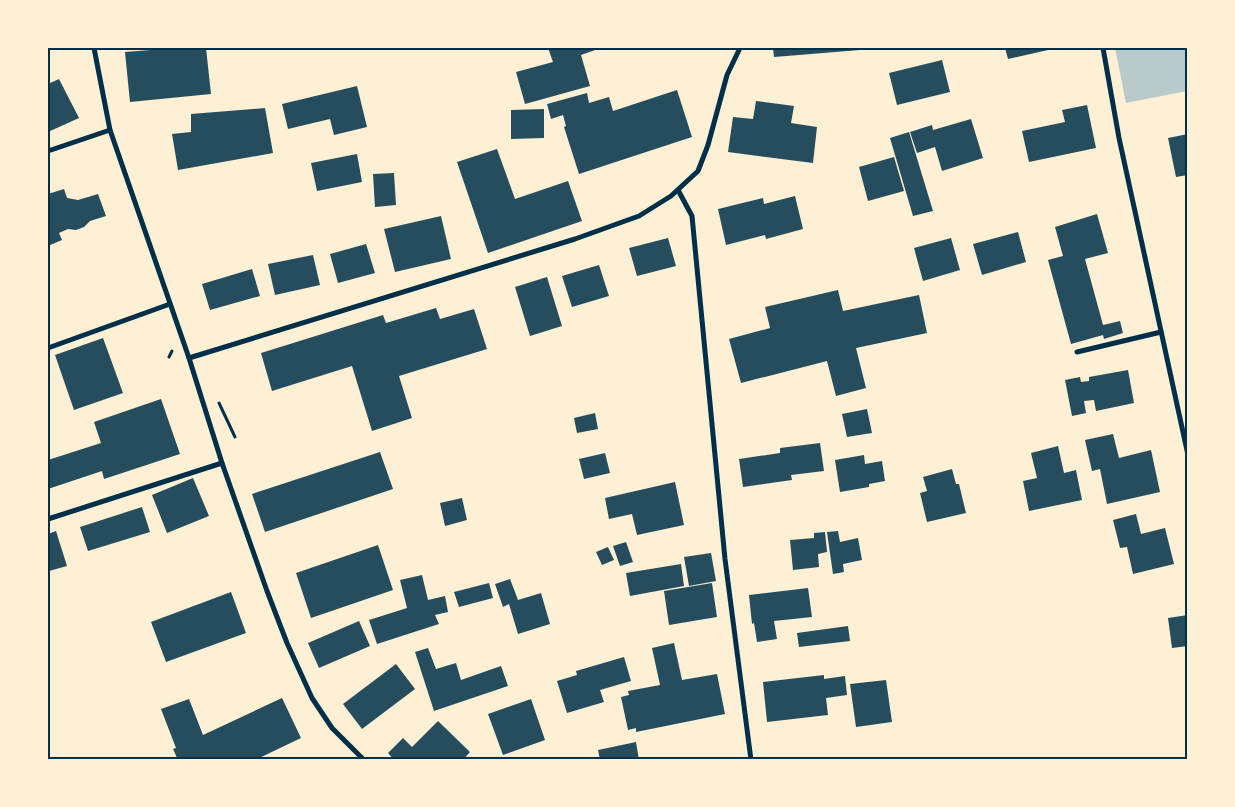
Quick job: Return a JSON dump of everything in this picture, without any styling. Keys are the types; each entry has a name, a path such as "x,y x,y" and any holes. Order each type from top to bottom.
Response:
{"street":[{"path":"94,48 110,130 267,592 287,643 312,698 332,728 364,760"},
{"path":"189,358 575,239 639,216 671,196 698,171 708,145 727,75 740,48"},
{"path":"1103,48 1119,138 1188,455"},
{"path":"48,151 110,130"},
{"path":"678,190 692,216 725,558 751,760"},
{"path":"48,348 170,304"},
{"path":"1077,352 1161,332"},
{"path":"48,519 222,463"}],"path":[{"path":"169,357 172,351"},
{"path":"219,403 235,437"}],"shaded area":[{"path":"1115,48 1187,48 1187,91 1126,103"}],"building":[{"path":"206,48 211,94 130,102 125,52"},
{"path":"548,48 601,48 581,55 590,86 525,104 516,72 553,62"},
{"path":"773,48 860,48 860,50 774,57"},
{"path":"1005,48 1057,48 1008,59"},
{"path":"942,60 950,92 897,105 889,73"},
{"path":"59,79 79,118 48,132 48,84"},
{"path":"357,86 367,127 334,135 330,119 288,129 282,104"},
{"path":"677,90 692,137 579,174 564,127 566,126 563,115 551,119 547,104 587,93 589,103 609,97 613,111"},
{"path":"756,101 794,106 791,123 817,127 813,163 728,152 733,117 753,119"},
{"path":"1087,105 1096,148 1029,162 1022,131 1065,122 1062,110"},
{"path":"265,108 273,153 178,170 172,134 191,132 191,114"},
{"path":"544,109 544,138 511,139 511,110"},
{"path":"971,119 983,158 942,171 935,147 917,153 910,132 932,125 933,130"},
{"path":"909,132 933,211 913,216 890,138"},
{"path":"1188,134 1188,175 1176,177 1168,138"},
{"path":"497,149 515,199 568,181 582,221 488,253 457,162"},
{"path":"357,154 362,182 317,191 311,163"},
{"path":"894,157 904,191 868,201 859,167"},
{"path":"394,173 396,205 375,207 373,174"},
{"path":"64,189 67,198 78,200 98,194 106,216 90,221 84,227 76,230 68,229 59,233 62,240 48,246 48,194"},
{"path":"795,196 803,229 766,239 765,235 726,245 718,209 763,198 764,204"},
{"path":"1097,214 1108,253 1085,259 1103,325 1120,321 1123,333 1104,339 1103,335 1071,344 1048,260 1063,256 1055,227"},
{"path":"441,216 451,259 395,272 384,229"},
{"path":"1018,232 1026,262 982,275 973,244"},
{"path":"668,238 676,266 637,276 629,248"},
{"path":"951,238 960,270 923,281 914,248"},
{"path":"366,244 375,273 338,283 330,254"},
{"path":"313,255 320,285 275,295 268,264"},
{"path":"599,265 609,296 572,307 562,276"},
{"path":"252,269 260,296 210,310 202,284"},
{"path":"547,277 562,326 530,336 515,287"},
{"path":"838,290 843,311 919,295 927,333 856,348 866,388 836,396 827,361 741,383 729,339 770,328 765,307"},
{"path":"436,308 440,319 474,309 487,349 399,376 412,418 372,431 352,366 272,391 261,353 383,315 386,323"},
{"path":"103,338 123,393 74,410 55,355"},
{"path":"1128,370 1134,403 1096,411 1094,400 1084,401 1086,413 1072,416 1065,380 1080,377 1081,382 1089,381 1089,377"},
{"path":"161,399 180,454 104,479 102,471 48,489 48,460 101,443 94,422"},
{"path":"867,409 872,433 847,437 842,414"},
{"path":"595,413 598,429 577,433 574,418"},
{"path":"1113,434 1119,458 1151,450 1160,492 1107,504 1100,469 1092,471 1085,440"},
{"path":"820,443 824,471 791,475 792,480 743,487 739,459 780,453 780,448"},
{"path":"1058,446 1064,473 1076,470 1082,500 1029,511 1023,481 1037,478 1031,453"},
{"path":"380,452 393,489 265,532 252,494"},
{"path":"605,453 610,473 584,479 579,459"},
{"path":"864,455 865,464 882,461 885,481 869,484 869,487 840,492 835,460"},
{"path":"952,469 956,484 959,484 966,513 927,522 920,493 927,491 923,477"},
{"path":"193,478 209,516 167,533 152,495"},
{"path":"675,482 684,525 637,535 632,514 609,519 605,498"},
{"path":"462,498 467,520 445,526 440,503"},
{"path":"142,507 150,532 88,551 80,527"},
{"path":"1136,514 1141,534 1165,528 1174,564 1133,574 1127,547 1120,548 1113,520"},
{"path":"56,531 67,566 49,571 48,534"},
{"path":"838,531 840,542 858,538 862,560 843,564 844,572 833,574 827,532"},
{"path":"825,532 827,552 818,554 819,567 793,570 790,540 814,538 814,533"},
{"path":"626,542 633,562 620,566 613,546"},
{"path":"378,545 393,590 311,618 296,573"},
{"path":"608,547 614,560 602,565 596,552"},
{"path":"711,553 716,581 689,586 684,557"},
{"path":"681,564 684,586 630,596 626,573"},
{"path":"422,575 428,600 445,596 448,612 435,615 439,624 377,644 369,620 407,608 400,580"},
{"path":"510,579 518,600 541,593 550,624 518,634 509,604 503,607 495,584"},
{"path":"489,583 493,598 459,607 454,592"},
{"path":"712,583 717,617 669,625 664,591"},
{"path":"808,588 812,617 774,621 777,639 757,642 754,623 752,624 749,595"},
{"path":"231,592 246,633 166,662 151,622"},
{"path":"1188,615 1188,646 1172,648 1168,618"},
{"path":"359,621 370,646 319,668 308,643"},
{"path":"848,626 850,641 799,647 797,633"},
{"path":"674,643 682,680 717,674 725,714 636,732 636,728 628,730 621,697 629,695 628,691 660,685 652,648"},
{"path":"428,648 436,669 456,663 461,680 501,666 508,686 434,711 415,652"},
{"path":"624,657 631,681 600,690 604,702 567,713 557,681 577,675 576,671"},
{"path":"396,664 415,689 362,729 343,704"},
{"path":"824,675 824,679 845,676 847,695 826,698 828,715 767,722 763,682"},
{"path":"886,680 892,722 856,727 850,684"},
{"path":"282,698 301,738 255,760 178,760 173,749 176,748 161,709 189,699 203,735"},
{"path":"531,699 545,740 503,755 488,714"},
{"path":"438,721 470,752 463,760 394,760 388,753 403,738 412,747"},
{"path":"636,742 639,760 600,760 598,750"}]}
